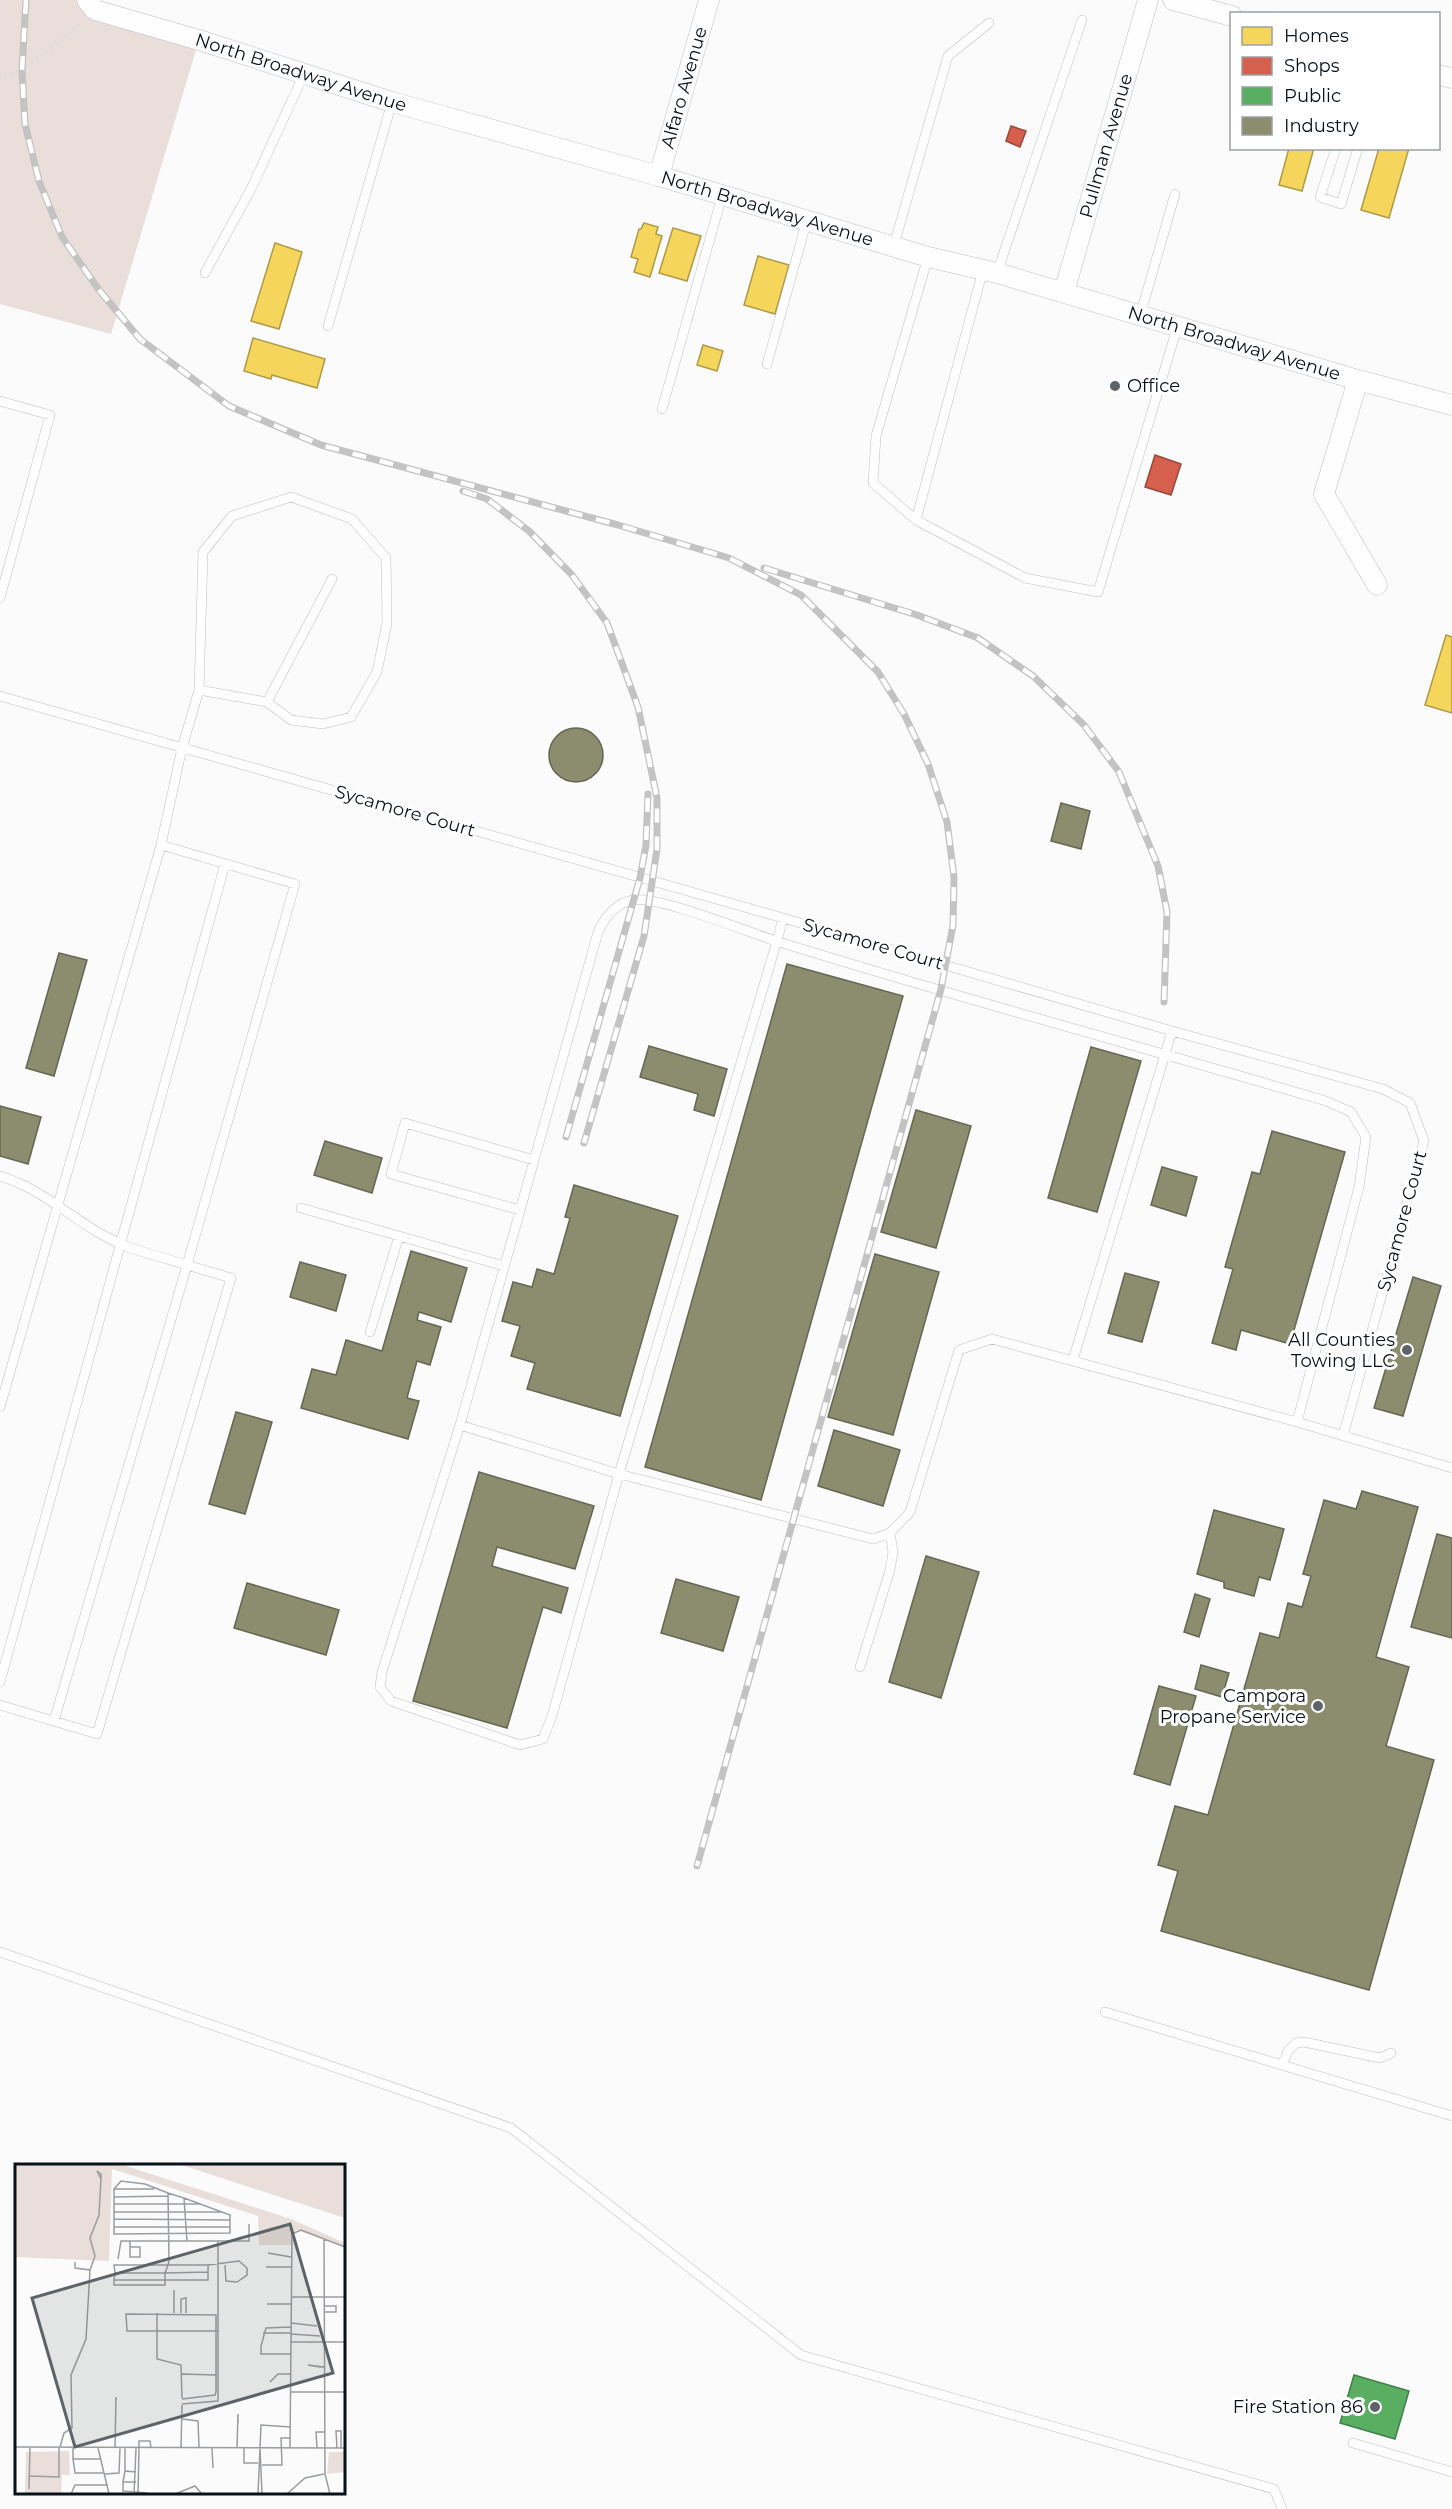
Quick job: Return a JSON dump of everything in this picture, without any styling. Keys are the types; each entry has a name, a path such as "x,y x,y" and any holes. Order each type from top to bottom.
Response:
{"street":[{"name":"Alfaro Avenue","path":"658,176 709,0"},
{"name":"Pullman Avenue","path":"1064,292 1148,0"},
{"path":"1173,0 1230,15"},
{"name":"North Broadway Avenue","path":"91,5 392,102 658,176 928,257 990,271 1064,292 1358,381 1452,405"},
{"path":"1358,381 1324,494 1377,585"}],"lane":[{"path":"916,520 990,271 1082,20"},
{"path":"894,245 948,56 989,23"},
{"path":"205,273 251,189 304,74"},
{"path":"328,326 392,102"},
{"path":"1335,150 1320,197 1341,204 1357,150"},
{"path":"1140,316 1175,194"},
{"path":"662,409 722,196"},
{"path":"767,364 807,220"},
{"path":"928,257 876,436 873,483 916,520 1025,578 1098,592 1177,328"},
{"path":"0,401 50,415 0,597"},
{"path":"0,1407 160,845 182,748 199,690 203,552 232,516 291,497 352,519 386,558 387,622 377,672 351,717 323,724 291,720 267,702 199,690"},
{"path":"267,702 332,579"},
{"name":"Sycamore Court","path":"0,696 1172,1031 1383,1089 1410,1103 1424,1141 1343,1436"},
{"path":"54,1721 295,884 160,845"},
{"path":"0,1682 225,864"},
{"path":"783,918 777,941 619,1474 552,1716 543,1739 520,1745 392,1701 380,1687 382,1672 459,1425 598,932 606,915 634,899 651,901 777,941 1165,1053 1326,1101 1351,1112 1366,1137 1359,1187 1297,1422"},
{"path":"1073,1360 1172,1031"},
{"path":"520,1210 391,1174 405,1123 534,1160"},
{"path":"0,1176 20,1182 120,1244 231,1278 97,1734 0,1705"},
{"path":"301,1208 504,1266"},
{"path":"370,1332 399,1236"},
{"path":"459,1425 619,1474 873,1539 890,1533 910,1512 959,1350 992,1339 1297,1422 1452,1468"},
{"path":"860,1667 890,1570 893,1552 890,1533"},
{"path":"0,1952 511,2128 801,2355 1274,2489 1282,2509"},
{"path":"1105,2012 1452,2116"},
{"path":"1282,2065 1288,2051 1296,2043 1304,2042 1380,2058 1391,2053"},
{"path":"1353,2443 1452,2472"}],"path":[{"path":"0,80 22,70 48,51 91,5"}],"shaded area":[{"path":"0,0 87,0 199,40 111,334 0,304"}],"building: Homes":[{"path":"1288,150 1313,150 1302,191 1279,185"},
{"path":"1378,150 1408,150 1389,218 1361,210"},
{"path":"644,223 658,227 656,234 662,236 650,277 634,272 638,259 631,257 639,229"},
{"path":"673,228 701,236 687,281 659,273"},
{"path":"275,243 302,252 279,329 251,321"},
{"path":"758,256 789,265 775,314 744,305"},
{"path":"253,338 325,359 317,388 272,375 271,379 244,371"},
{"path":"703,345 723,351 717,371 697,365"},
{"path":"1446,635 1452,637 1452,713 1425,705"}],"building: Shops":[{"path":"1011,126 1026,131 1020,147 1006,141"},
{"path":"1155,455 1181,464 1171,495 1145,487"}],"building: Public":[{"name":"Fire Station 86","path":"1354,2375 1409,2391 1395,2439 1340,2423"}],"building: Industry":[{"path":"576,728 586,730 595,736 601,745 603,755 601,765 595,774 586,780 576,782 566,780 557,774 551,765 549,755 551,745 557,736 566,730"},
{"path":"1061,803 1090,811 1081,849 1051,841"},
{"path":"59,953 87,960 54,1076 26,1068"},
{"path":"787,964 903,996 761,1500 645,1467"},
{"path":"649,1046 727,1069 714,1116 694,1110 698,1094 640,1077"},
{"path":"1091,1047 1141,1061 1097,1212 1048,1198"},
{"path":"0,1106 41,1117 28,1164 0,1156"},
{"path":"916,1110 971,1126 936,1248 881,1232"},
{"path":"1272,1131 1345,1152 1290,1344 1241,1330 1236,1350 1212,1343 1233,1269 1225,1267 1252,1172 1260,1174"},
{"path":"325,1141 382,1158 372,1193 314,1175"},
{"path":"1162,1167 1197,1177 1186,1216 1151,1205"},
{"path":"574,1185 678,1216 620,1416 527,1389 535,1363 511,1356 520,1326 502,1321 513,1282 532,1287 537,1269 554,1274 570,1218 565,1217"},
{"path":"411,1251 467,1268 451,1322 419,1312 417,1320 441,1327 430,1365 417,1361 407,1398 419,1401 408,1439 301,1408 312,1369 336,1375 346,1340 382,1351"},
{"path":"875,1254 939,1272 893,1435 828,1417"},
{"path":"300,1262 346,1275 336,1311 290,1297"},
{"path":"1125,1273 1159,1282 1142,1342 1108,1333"},
{"path":"1413,1277 1441,1286 1403,1416 1374,1408"},
{"path":"236,1412 272,1422 245,1514 209,1504"},
{"path":"834,1430 900,1450 883,1506 818,1486"},
{"path":"479,1472 594,1506 575,1569 497,1547 492,1566 568,1588 561,1613 543,1607 507,1728 413,1701"},
{"name":"Campora Propane Service","path":"1362,1491 1418,1507 1376,1657 1409,1667 1386,1746 1434,1760 1369,1990 1161,1931 1178,1871 1158,1865 1175,1806 1208,1815 1260,1633 1279,1638 1288,1603 1302,1607 1311,1576 1303,1574 1324,1500 1356,1509"},
{"path":"1214,1510 1284,1529 1270,1580 1259,1577 1254,1596 1224,1588 1224,1582 1197,1574"},
{"path":"1437,1534 1452,1538 1452,1638 1411,1627"},
{"path":"926,1556 979,1572 941,1698 889,1682"},
{"path":"676,1579 739,1597 723,1651 661,1633"},
{"path":"247,1583 339,1610 326,1655 234,1628"},
{"path":"1195,1594 1210,1599 1199,1637 1184,1632"},
{"path":"1201,1665 1229,1673 1222,1697 1195,1689"},
{"path":"1159,1686 1196,1696 1170,1785 1134,1774"}],"railway":[{"path":"26,0 22,70 25,124 39,181 62,237 99,290 140,339 229,406 321,445 618,525 729,558 801,595 878,672 904,714 928,764 947,822 954,877 953,925 941,989 697,1866"},
{"path":"463,491 487,499 529,531 572,575 607,623 638,707 657,798 657,849 644,936 584,1143"},
{"path":"764,568 917,615 978,638 1033,676 1084,725 1119,772 1158,866 1167,912 1164,1002"},
{"path":"566,1137 640,878 646,845 648,794"}],"place":[{"name":"Office","path":"1115,386"},
{"name":"All Counties Towing LLC","path":"1407,1350"},
{"name":"Campora Propane Service","path":"1318,1706"},
{"name":"Fire Station 86","path":"1375,2407"}]}
